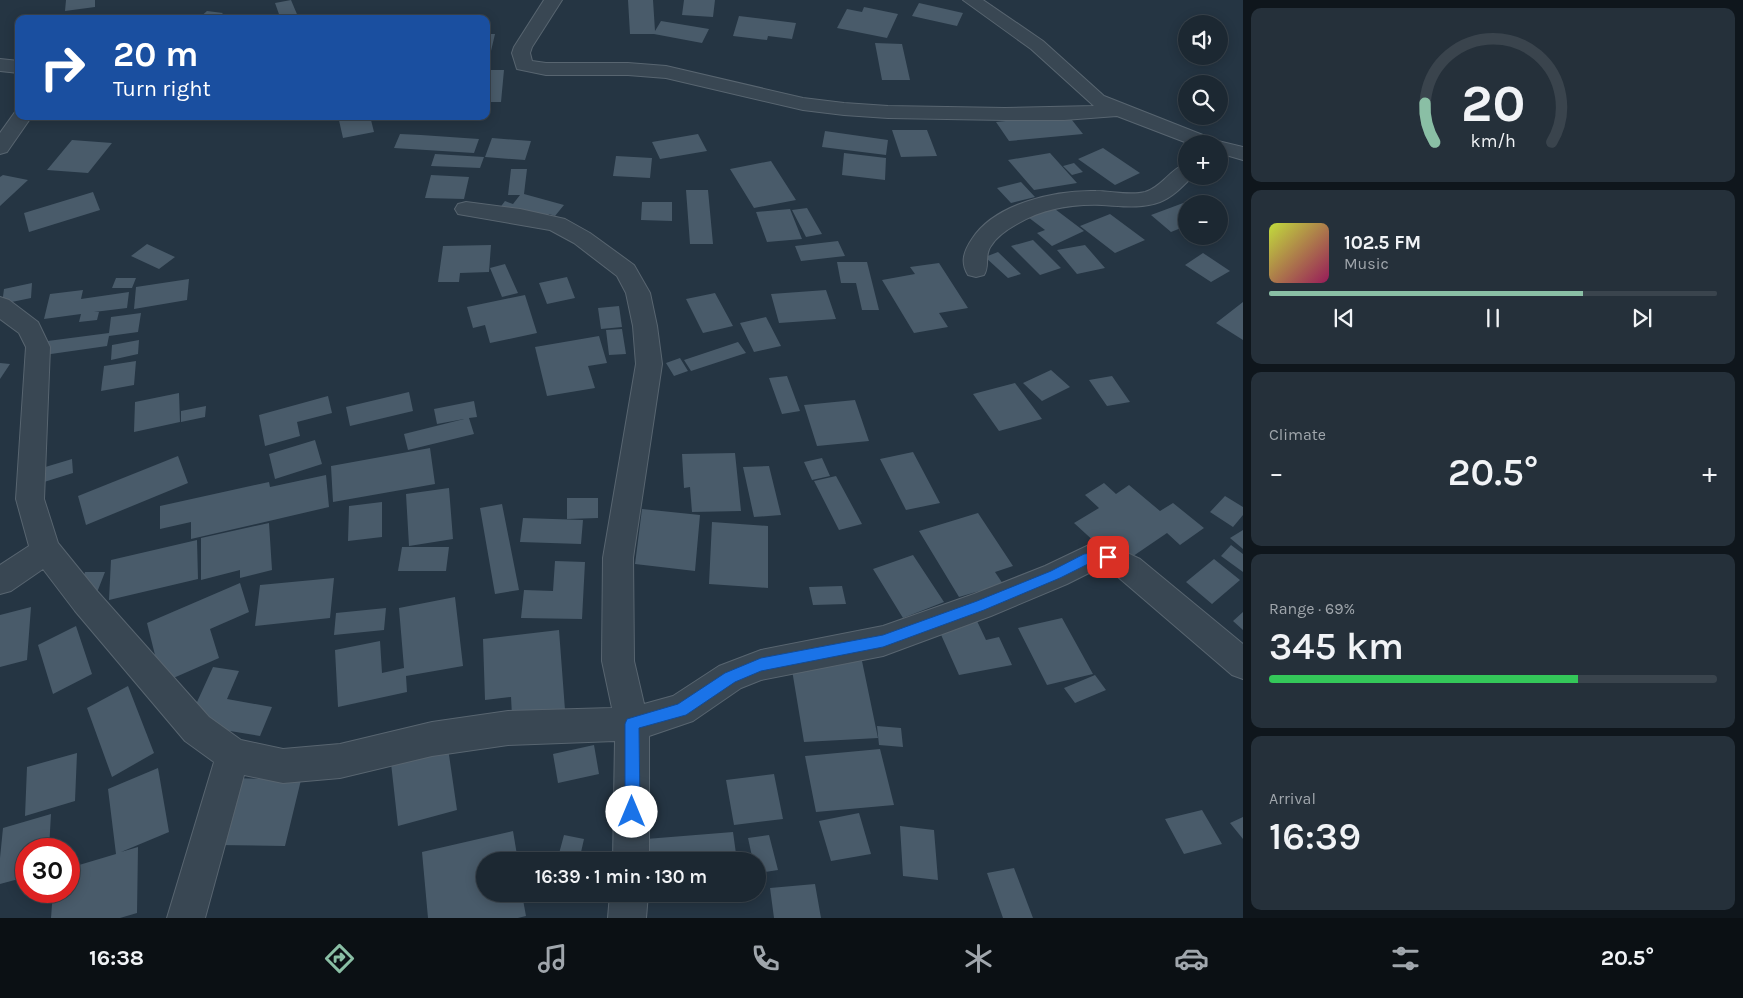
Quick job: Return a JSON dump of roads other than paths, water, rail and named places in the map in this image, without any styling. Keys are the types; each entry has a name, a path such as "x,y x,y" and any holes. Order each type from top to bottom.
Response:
{"street":[{"path":"553,0 523,47 521,53 524,65 546,69 628,69 666,72 803,104 844,109 1006,114 1064,114 1121,110"},
{"path":"972,0 1037,45 1097,100 1186,135"},
{"path":"0,65 15,67"},
{"path":"0,148 19,120"},
{"path":"1228,150 1243,154"},
{"path":"976,269 974,260 976,251 983,238 998,226 1033,207 1061,199 1088,197 1147,198 1158,195 1178,178"},
{"path":"466,210 520,216 557,224 582,238 626,271 638,293 645,326 648,364 618,558 618,661 632,724 631,852"},
{"path":"0,306 29,328 38,347 30,499 46,551 86,601 197,729 233,755 269,764 293,766 340,761 432,739 508,728 632,724 681,710 730,677 761,665 883,641 980,606 1089,558 1108,557 1129,568 1243,664"},
{"path":"0,580 46,551"},
{"path":"186,918 233,755"},
{"path":"627,918 628,902"}]}
